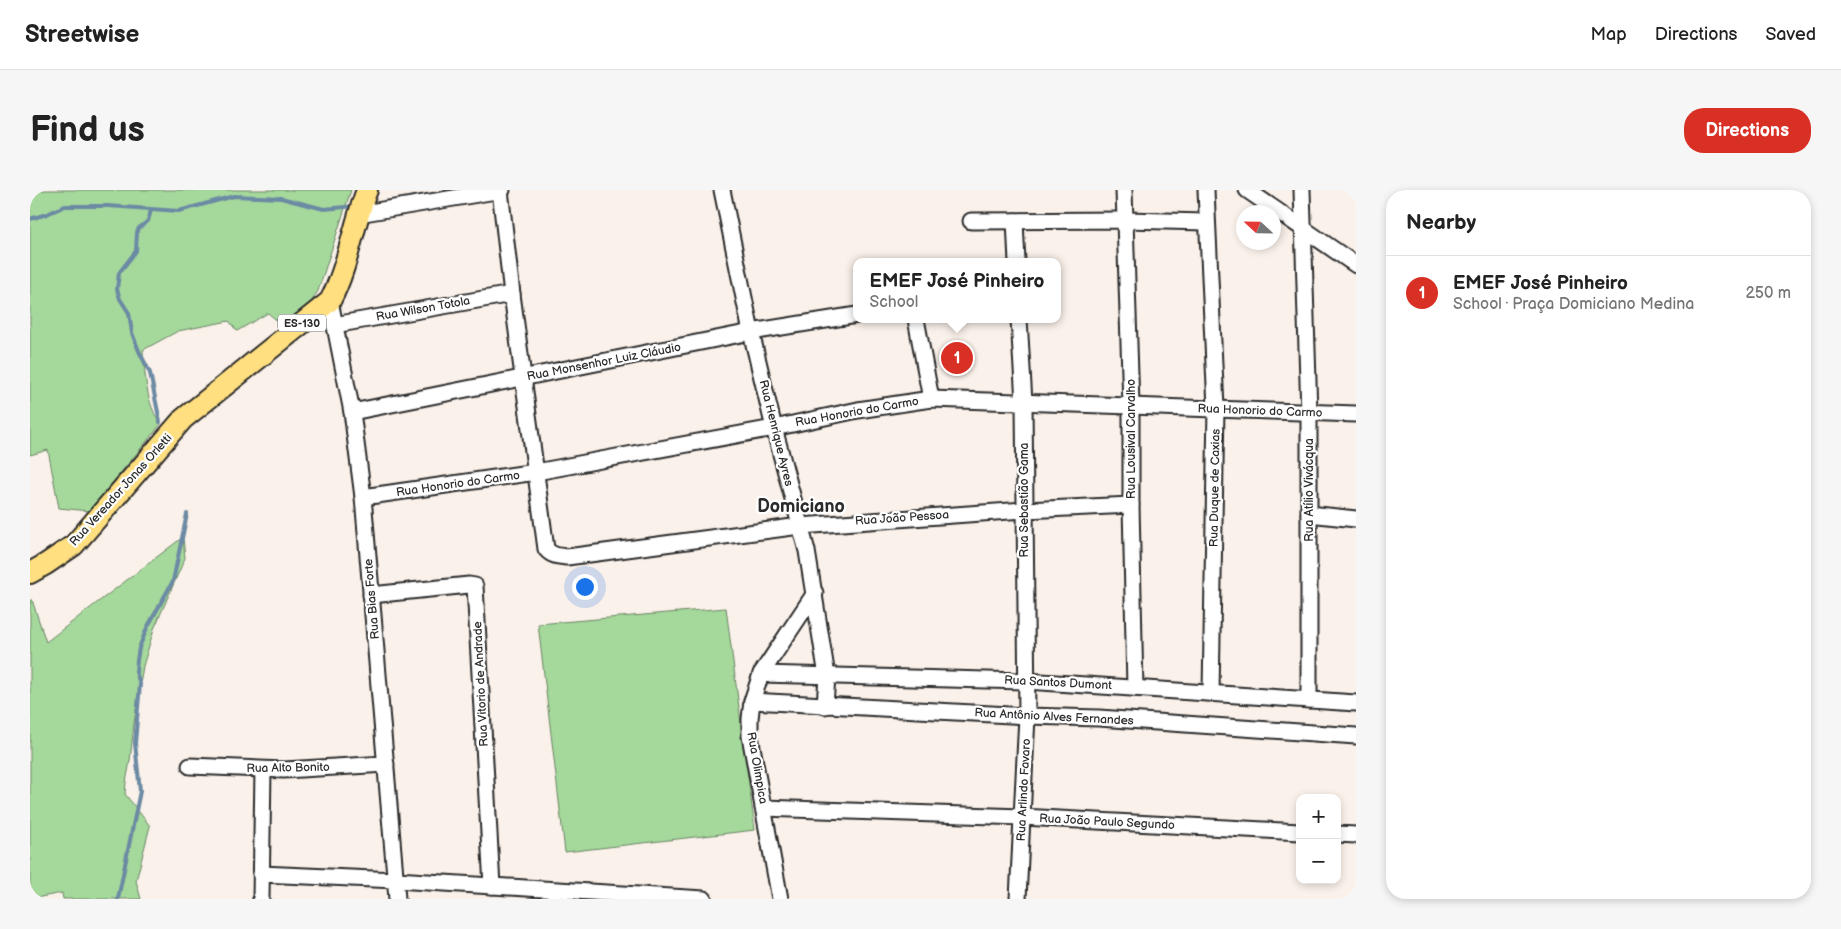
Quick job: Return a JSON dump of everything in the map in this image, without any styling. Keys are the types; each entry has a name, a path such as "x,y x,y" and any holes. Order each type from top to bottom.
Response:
{"main road":[{"name":"ES-130","path":"330,301 339,281 358,214 367,190"},
{"name":"Rua Vereador Jonas Orletti","path":"30,573 74,545 183,419 330,301"}],"street":[{"path":"358,214 501,190 512,294 536,472"},
{"name":"Rua Henrique Ayres","path":"722,190 751,332 800,526 815,594 827,676 825,706"},
{"name":"Rua Lousival Carvalho","path":"1124,190 1132,406 1131,504 1135,688"},
{"name":"Rua Duque de Caxias","path":"1206,190 1216,408 1212,693"},
{"path":"1247,190 1356,265"},
{"name":"Rua Atílio Vivácqua","path":"1302,190 1309,413 1309,700"},
{"path":"971,221 1125,220 1206,222"},
{"path":"1016,221 1017,258"},
{"name":"Rua Wilson Totola","path":"334,325 512,294"},
{"name":"Rua Bias Forte","path":"330,301 352,412 363,498 397,899"},
{"name":"Rua Monsenhor Luiz Cláudio","path":"352,412 751,332 853,316"},
{"path":"917,323 932,400"},
{"name":"Rua Sebastião Gama","path":"1020,323 1024,402 1026,681"},
{"name":"Rua Honorio do Carmo","path":"363,498 536,472 774,428 858,410 932,400 1356,414"},
{"name":"Rua João Pessoa","path":"536,472 546,549 550,554 567,557 800,526 1131,504"},
{"path":"1310,514 1356,519"},
{"name":"Rua Vitorio de Andrade","path":"372,595 470,585 476,586 492,886"},
{"name":"Rua Olimpica","path":"780,899 750,736 752,701 760,674 815,594"},
{"name":"Rua Santos Dumont","path":"760,674 1026,681 1356,703"},
{"name":"Rua Arlindo Favaro","path":"1018,899 1027,716 1026,681"},
{"name":"Rua Antônio Alves Fernandes","path":"752,701 1027,716 1099,718 1356,736"},
{"name":"Rua Alto Bonito","path":"190,766 284,770 386,764"},
{"path":"261,899 264,770"},
{"name":"Rua João Paulo Segundo","path":"764,808 1022,818 1296,832"},
{"path":"1341,834 1356,835"},
{"path":"261,874 396,880 704,899"}],"green space":[{"path":"30,190 351,190 318,291 305,312 288,330 268,313 237,331 229,321 178,331 143,350 149,399 161,424 89,511 59,508 48,450 30,455"},
{"path":"183,537 185,558 154,629 143,666 126,782 125,794 150,826 136,881 141,899 63,899 62,893 30,899 30,600 32,600 46,642"},
{"path":"726,608 755,830 565,852 538,624"}],"waterway":[{"path":"30,219 65,206 108,206 179,211 234,196 281,198 324,209 356,206"},
{"path":"151,210 148,221 137,232 136,251 119,273 117,289 120,299 129,313 132,333 150,373 160,422"},
{"path":"118,899 140,791 135,743 140,684 136,672 139,648 147,628 173,581 187,514"}],"place":[{"name":"EMEF José Pinheiro","path":"957,358"}],"district":[{"name":"Domiciano","path":"801,506"}]}
